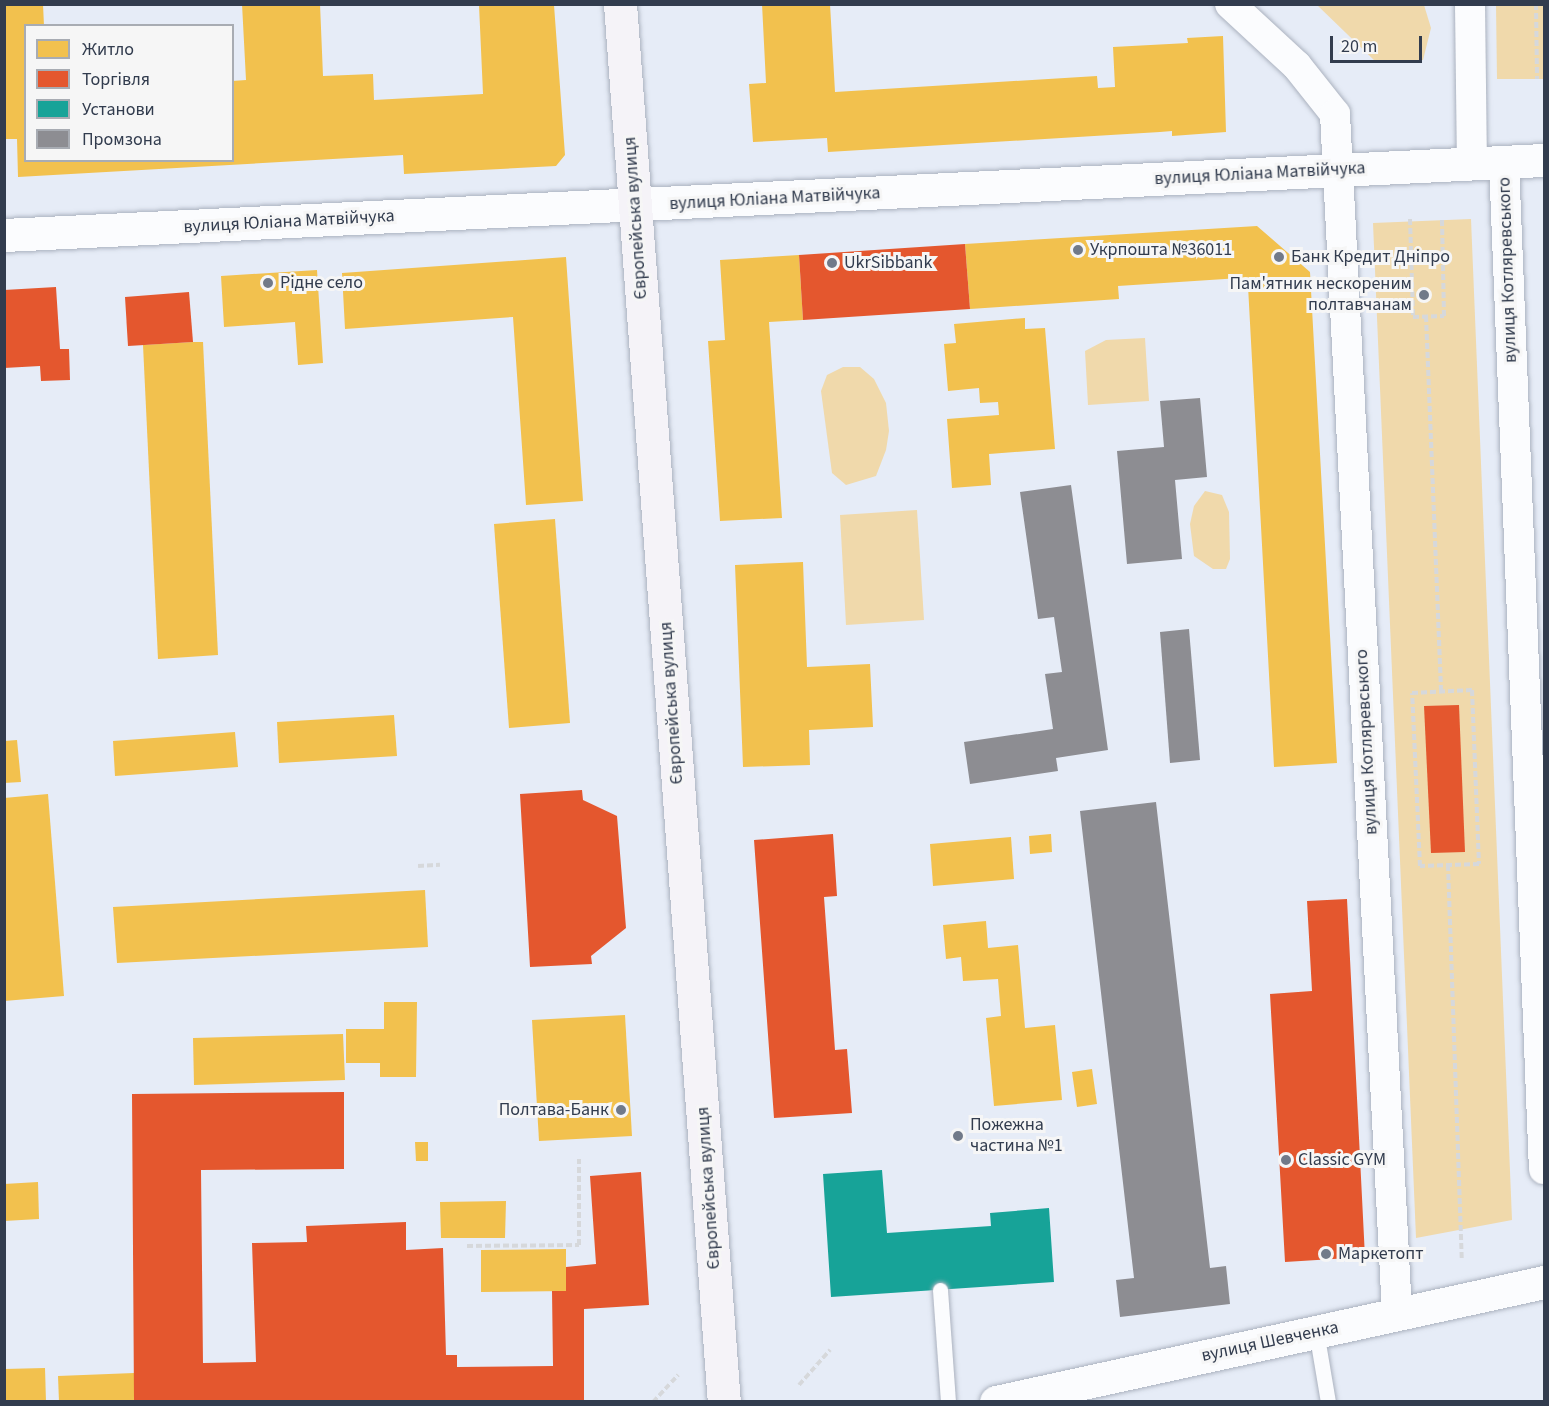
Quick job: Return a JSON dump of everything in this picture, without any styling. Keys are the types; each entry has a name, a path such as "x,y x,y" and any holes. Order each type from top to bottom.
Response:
{"main road":[{"name":"Європейська вулиця","path":"620,4 724,1401"}],"street":[{"name":"вулиця Котляревського","path":"1230,4 1297,66 1335,114 1397,1314"},
{"name":"вулиця Котляревського","path":"1470,4 1488,162 1545,1169"},
{"name":"вулиця Юліана Матвійчука","path":"4,235 1545,160"},
{"name":"вулиця Шевченка","path":"996,1401 1545,1282"}],"lane":[{"path":"940,1290 948,1401"},
{"path":"1316,1331 1328,1401"}],"path":[{"path":"1536,4 1537,79"},
{"path":"1410,219 1413,317 1444,316 1442,217"},
{"path":"1426,316 1441,692"},
{"path":"1472,690 1479,864 1420,866 1412,693 1441,692 1472,690"},
{"path":"418,866 440,865"},
{"path":"1448,865 1462,1260"},
{"path":"467,1246 579,1245 579,1159"},
{"path":"799,1385 830,1350"},
{"path":"653,1401 678,1376"}],"shaded area":[{"path":"1317,5 1424,5 1431,28 1423,60 1376,62"},
{"path":"1496,5 1544,5 1544,79 1497,79"},
{"path":"1471,219 1512,1220 1416,1238 1373,223"},
{"path":"1145,338 1149,401 1088,405 1085,351 1106,340"},
{"path":"843,367 860,367 874,379 886,403 889,431 886,450 876,476 846,485 832,473 821,391 827,375"},
{"path":"1205,491 1222,495 1229,512 1230,559 1226,569 1213,569 1194,556 1190,524 1194,506"},
{"path":"917,510 924,620 846,625 840,515"}],"building: Житло":[{"path":"4,4 43,4 44,24 24,24 24,162 234,162 234,81 246,80 242,4 320,4 323,76 373,74 374,100 483,94 479,5 554,5 565,155 556,166 404,174 403,155 18,177 17,139 4,139"},
{"path":"762,4 830,4 835,92 1097,76 1098,88 1115,87 1113,47 1188,43 1187,38 1223,36 1226,132 1172,136 1172,131 828,152 827,138 753,142 749,84 766,83"},
{"path":"1257,226 1310,272 1337,763 1274,767 1248,286 1240,278 1118,286 1119,299 970,309 965,244"},
{"path":"799,255 803,320 769,322 782,518 720,521 708,341 725,340 720,260"},
{"path":"566,257 583,501 526,505 513,317 345,329 342,273"},
{"path":"317,270 323,363 298,365 295,322 224,327 221,276"},
{"path":"1025,318 1025,329 1045,328 1055,449 989,454 991,485 952,488 947,419 999,415 998,402 980,403 979,388 948,391 944,344 956,343 954,324"},
{"path":"203,342 218,655 158,659 143,345"},
{"path":"555,519 570,723 509,728 494,524"},
{"path":"803,562 807,667 870,664 873,727 809,730 810,765 743,767 735,565"},
{"path":"394,715 397,756 279,763 277,722"},
{"path":"235,732 238,767 115,776 113,741"},
{"path":"17,740 21,782 4,783 4,741"},
{"path":"48,794 64,996 4,1001 4,798"},
{"path":"1051,834 1052,852 1030,854 1029,836"},
{"path":"1011,837 1014,879 933,886 930,844"},
{"path":"425,890 428,947 117,963 113,907"},
{"path":"986,921 988,948 1018,945 1025,1028 1055,1025 1062,1100 994,1106 986,1018 1001,1016 998,979 963,981 961,957 946,959 943,925"},
{"path":"384,1002 417,1002 416,1077 380,1077 380,1063 346,1063 346,1029 384,1029"},
{"path":"625,1015 632,1136 539,1141 532,1020"},
{"path":"343,1034 345,1080 194,1085 193,1038"},
{"path":"1092,1069 1097,1104 1077,1107 1072,1072"},
{"path":"415,1142 428,1142 428,1161 416,1161"},
{"path":"38,1182 39,1219 4,1221 4,1184"},
{"path":"506,1201 505,1238 441,1238 440,1202"},
{"path":"566,1249 566,1291 481,1292 481,1250"},
{"path":"45,1368 46,1402 4,1402 4,1369"},
{"path":"134,1373 134,1402 59,1402 58,1376"}],"building: Торгівля":[{"path":"965,244 970,309 803,320 799,255"},
{"path":"56,287 60,349 69,349 70,380 41,381 40,366 4,368 4,290"},
{"path":"189,292 193,342 128,346 125,297"},
{"path":"1459,705 1465,852 1431,853 1424,706"},
{"path":"582,790 583,800 617,816 626,928 591,956 592,964 530,967 520,794"},
{"path":"833,834 837,896 824,897 835,1050 847,1049 852,1113 774,1118 754,840"},
{"path":"1347,899 1365,1257 1285,1262 1270,994 1312,991 1307,901"},
{"path":"344,1092 344,1169 201,1170 203,1363 256,1362 252,1243 307,1242 306,1226 406,1222 406,1250 443,1248 446,1355 457,1355 457,1367 553,1366 552,1291 566,1291 566,1267 596,1264 590,1176 641,1172 649,1305 584,1309 584,1402 134,1402 132,1094"}],"building: Установи":[{"path":"882,1170 887,1233 991,1226 990,1213 1049,1208 1054,1282 831,1297 823,1174"}],"building: Промзона":[{"path":"1200,398 1207,477 1175,480 1182,559 1127,564 1117,451 1164,447 1160,401"},
{"path":"1071,485 1108,750 1056,758 1058,771 970,784 964,742 1053,729 1045,674 1062,672 1054,617 1038,619 1020,492"},
{"path":"1189,629 1200,760 1170,763 1160,632"},
{"path":"1156,802 1210,1268 1226,1266 1230,1304 1120,1317 1116,1280 1134,1278 1080,811"}],"place":[{"name":"Укрпошта №36011","path":"1078,250"},
{"name":"Банк Кредит Дніпро","path":"1279,257"},
{"name":"UkrSibbank","path":"832,263"},
{"name":"Рідне село","path":"268,283"},
{"name":"Пам'ятник нескореним полтавчанам","path":"1424,295"},
{"name":"Полтава-Банк","path":"621,1110"},
{"name":"Пожежна частина №1","path":"958,1136"},
{"name":"Classic GYM","path":"1286,1160"},
{"name":"Маркетопт","path":"1326,1254"}]}
